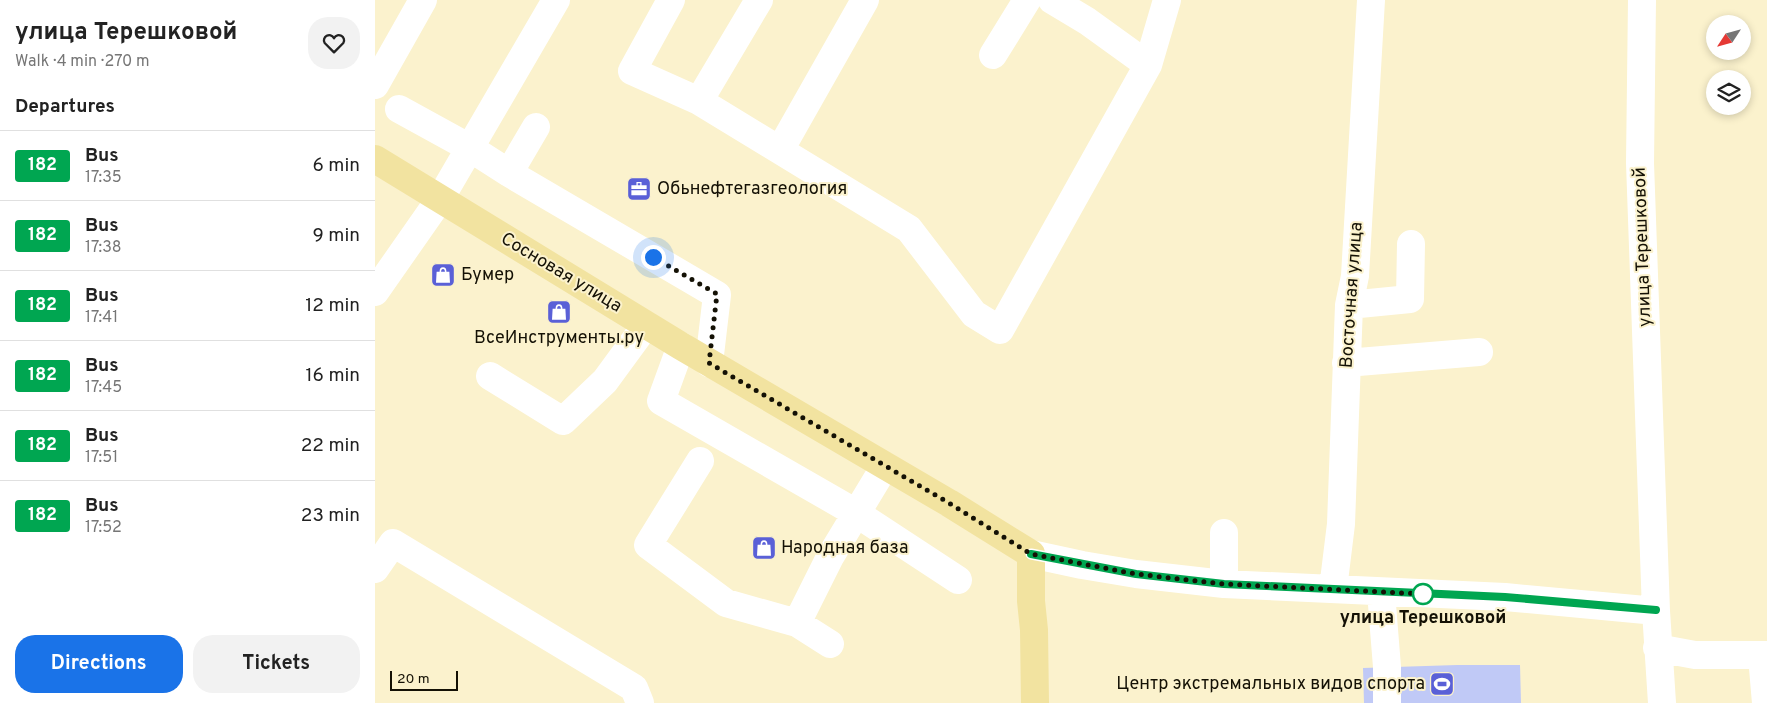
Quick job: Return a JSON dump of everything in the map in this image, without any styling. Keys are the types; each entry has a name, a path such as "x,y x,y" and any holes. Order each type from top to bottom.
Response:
{"main road":[{"name":"Сосновая улица","path":"375,159 709,363 994,530 1031,554"},
{"path":"1031,554 1035,703"}],"street":[{"path":"379,71 423,0"},
{"path":"375,292 440,199 556,0"},
{"path":"671,0 632,71 699,101 909,229 974,314 1000,330 1148,65 1167,0"},
{"path":"699,101 759,0"},
{"path":"780,150 865,0"},
{"path":"993,55 1027,0"},
{"path":"1052,0 1087,21 1148,65"},
{"name":"Восточная улица","path":"1333,589 1341,524 1349,305 1355,276 1371,0"},
{"name":"улица Терешковой","path":"1642,0 1641,163 1657,648 1662,703"},
{"path":"399,110 470,148 509,173 717,294 709,363"},
{"path":"509,173 536,127"},
{"path":"1349,305 1410,299 1411,244"},
{"path":"489,376 563,421 605,380 646,325"},
{"path":"681,346 661,401 856,513 958,580"},
{"path":"1346,363 1479,352"},
{"path":"700,461 648,546 726,603 797,623 830,644"},
{"path":"797,623 830,557 885,466"},
{"path":"1223,533 1224,584"},
{"path":"375,569 393,543 634,688 640,703"},
{"path":"1031,554 1127,572 1224,584 1505,597 1656,610"},
{"path":"1381,592 1387,667 1387,703"},
{"path":"1657,648 1695,655 1765,655 1766,703"}],"shaded area":[{"name":"Центр экстремальных видов спорта","path":"1520,665 1521,703 1364,703 1363,668"}],"bus line":[{"name":"182","path":"1031,554 1136,574 1224,584 1505,597 1656,610"}],"place":[{"name":"Обьнефтегазгеология","path":"639,189"},
{"name":"Бумер","path":"443,275"},
{"name":"ВсеИнструменты.ру","path":"559,312"},
{"name":"Народная база","path":"764,548"},
{"name":"улица Терешковой","path":"1423,594"},
{"name":"Центр экстремальных видов спорта","path":"1442,684"}],"route":[{"path":"653,257 717,294 709,363 949,503 1031,554 1136,574 1224,584 1423,594"}]}
